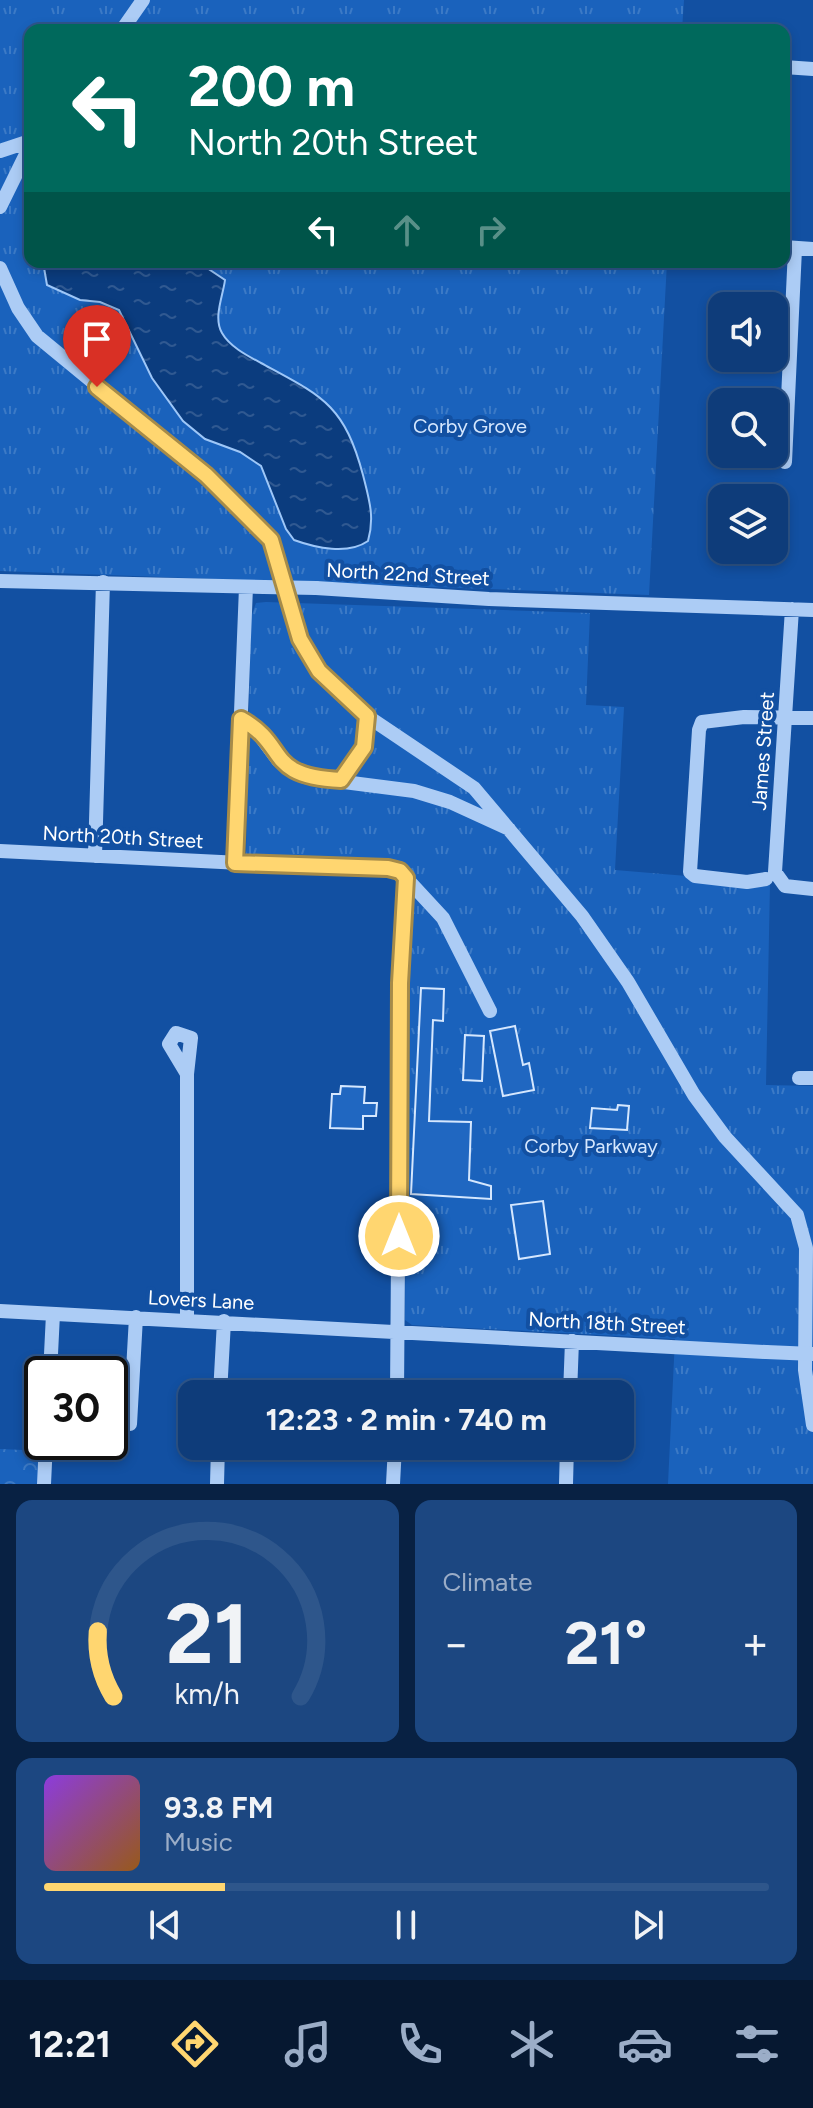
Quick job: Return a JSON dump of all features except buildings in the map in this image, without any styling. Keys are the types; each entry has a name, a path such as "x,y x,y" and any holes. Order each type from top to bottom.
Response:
{"street":[{"path":"126,24 143,0"},
{"path":"790,67 813,69"},
{"path":"0,151 24,145"},
{"path":"0,207 24,157"},
{"path":"790,248 813,249"},
{"path":"0,268 18,308 37,336 206,475 257,523 276,553 300,639 319,671 367,716 474,788 582,916 628,982 694,1095 725,1137 797,1215 806,1248 805,1370 813,1425"},
{"path":"786,388 789,268"},
{"name":"North 22nd Street","path":"0,581 316,588 489,599 813,610"},
{"path":"95,856 103,582"},
{"path":"235,863 246,587"},
{"name":"James Street","path":"792,609 775,872 780,883 791,888 813,889"},
{"path":"341,780 364,747 367,716"},
{"path":"766,879 747,882 721,880 690,872 696,740 702,722 813,718"},
{"path":"241,719 252,725 278,760 305,777 414,791 450,802 510,830"},
{"name":"North 20th Street","path":"0,851 388,868 400,871 406,878"},
{"path":"397,1380 400,983 406,878"},
{"path":"406,878 443,918 490,1011"},
{"path":"187,1074 187,1319"},
{"name":"Lovers Lane","path":"0,1311 399,1331"},
{"path":"51,1356 53,1314"},
{"path":"130,1424 136,1317"},
{"path":"221,1380 224,1321"},
{"name":"North 18th Street","path":"399,1331 813,1354"},
{"path":"571,1380 572,1341"},
{"path":"44,1484 45,1460"},
{"path":"217,1484 218,1460"},
{"path":"393,1484 394,1460"},
{"path":"566,1484 567,1460"}],"green space":[{"name":"Corby Grove","path":"0,0 684,0 682,24 24,24 24,268 667,268 649,595 0,571"},
{"name":"Corby Parkway","path":"256,603 590,613 586,705 624,707 615,870 770,883 766,1085 813,1086 813,1484 668,1484 675,1339 412,1325 405,1320 407,974 411,874 403,865 390,861 246,855 251,617"},
{"path":"0,1449 23,1450 24,1460 40,1460 38,1484 0,1484"}],"water":[{"path":"44,268 207,268 225,280 218,321 225,338 245,354 315,394 328,405 348,432 369,500 371,524 368,541 342,549 322,548 294,540 286,529 261,466 240,452 205,439 183,421 152,378 119,310 100,302 80,300 47,285"}],"route":[{"path":"97,387 230,496 271,540 300,639 319,671 367,716 368,733 364,747 341,780 305,777 291,770 278,760 252,725 241,719 235,863 395,868 406,878 400,983 399,1236"}]}
